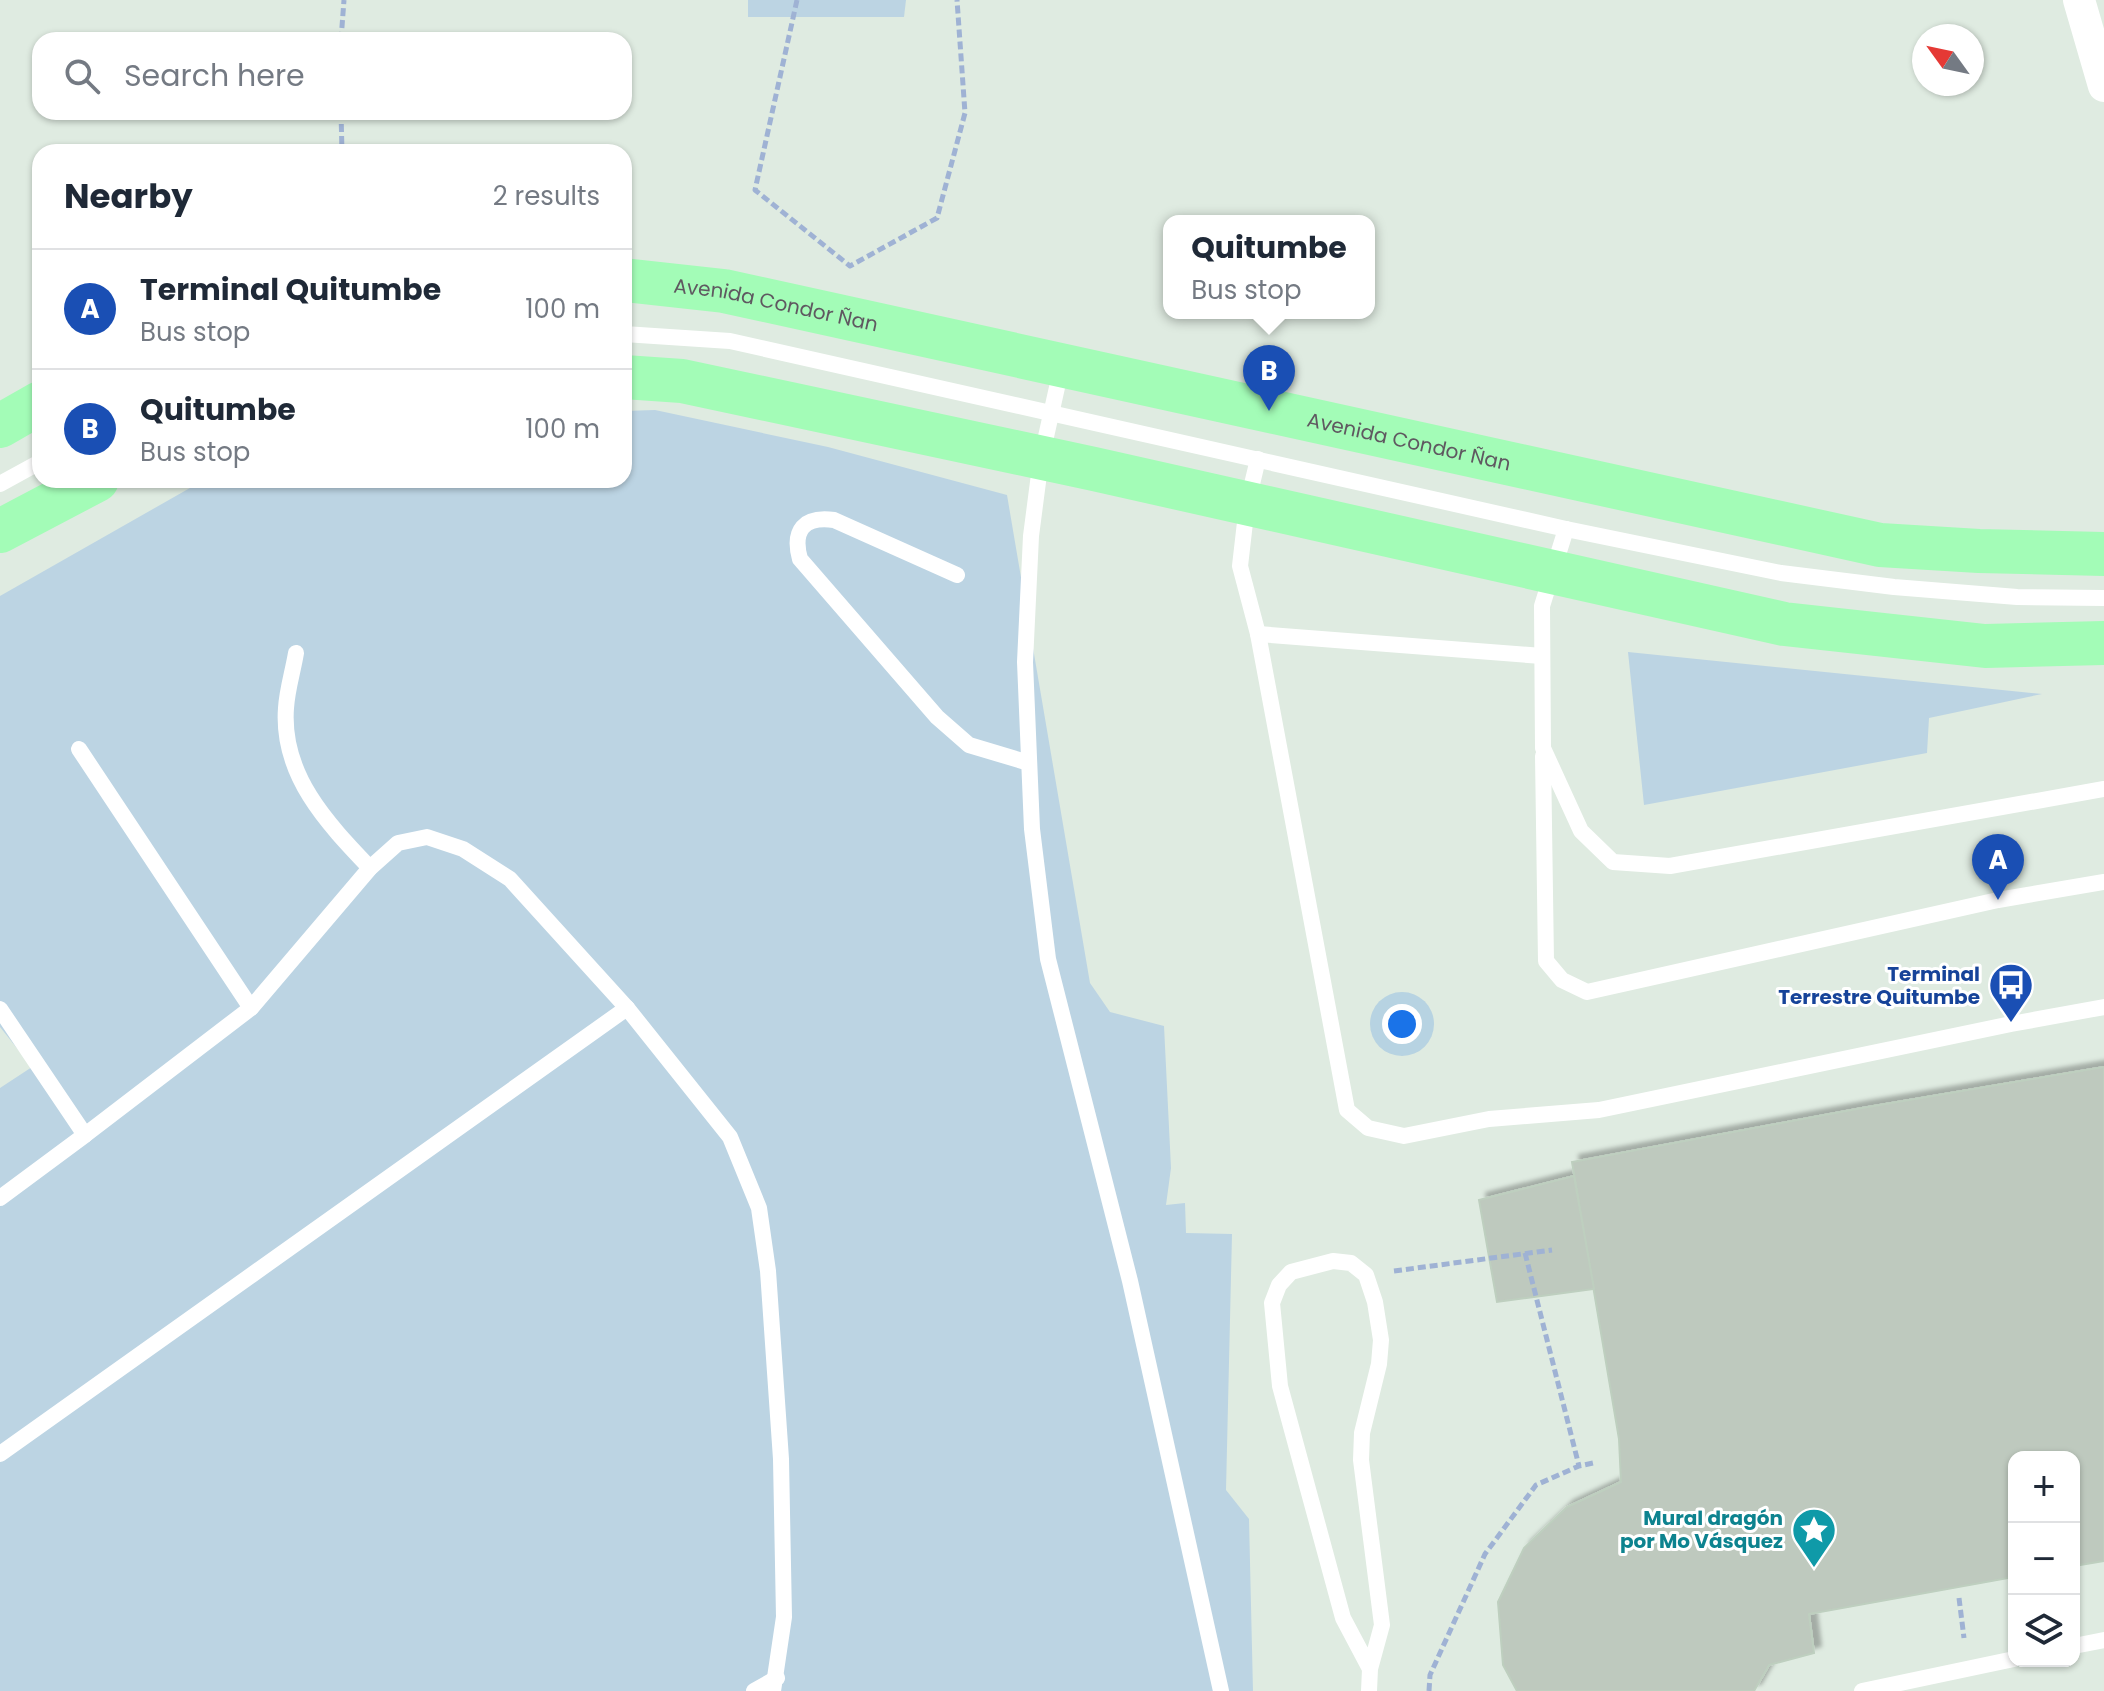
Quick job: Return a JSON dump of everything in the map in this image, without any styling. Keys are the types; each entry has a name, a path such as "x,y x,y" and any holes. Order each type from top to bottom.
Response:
{"main road":[{"name":"Avenida Condor Ñan","path":"632,281 724,291 1880,545 2104,554"},
{"path":"632,378 682,381 1784,624 1985,646 2104,643"},
{"path":"0,426 32,408"},
{"path":"0,531 82,488"}],"street":[{"path":"2079,0 2104,86"}],"lane":[{"path":"632,335 730,341 1566,529 1781,573 1894,587 2017,597 2104,598"},
{"path":"1062,365 1041,459 1031,536 1025,662 1032,829 1048,959 1130,1281 1221,1691"},
{"path":"1258,459 1247,505 1240,566 1258,634 1347,1110 1368,1128 1404,1136 1489,1119 1599,1110 2104,1007"},
{"path":"0,484 32,466"},
{"path":"957,575 834,520 820,518 807,522 798,534 796,545 800,559 937,717 969,745 1029,763"},
{"path":"1566,529 1542,606 1546,961 1562,980 1587,992 1998,900 2104,882"},
{"path":"1258,634 1542,656"},
{"path":"296,653 286,707 292,763 302,786 331,826 370,868"},
{"path":"1543,748 1581,831 1613,862 1670,866 2104,789"},
{"path":"79,749 251,1008"},
{"path":"0,1198 251,1008 370,868 398,843 427,837 463,849 510,879 627,1008 730,1137 759,1208 768,1271 781,1459 784,1617 775,1685 754,1691"},
{"path":"0,1454 627,1008"},
{"path":"0,1009 85,1135"},
{"path":"1369,1691 1370,1669 1382,1625 1361,1460 1362,1433 1379,1364 1381,1340 1375,1302 1366,1275 1351,1263 1333,1261 1291,1272 1279,1285 1272,1303 1280,1386 1343,1618 1370,1669"},
{"path":"2080,1645 2104,1640"},
{"path":"1862,1691 2008,1660"}],"path":[{"path":"342,32 344,0"},
{"path":"797,0 755,190 850,266 937,218 965,113 957,0"},
{"path":"341,120 342,144"},
{"path":"1366,1275 1552,1250"},
{"path":"1525,1253 1579,1466"},
{"path":"1429,1691 1430,1675 1485,1554 1536,1485 1593,1463"},
{"path":"1959,1598 1964,1638"}],"shaded area":[{"path":"748,0 906,0 904,17 748,17"},
{"path":"655,410 828,447 1007,495 1090,983 1110,1012 1164,1026 1171,1168 1166,1205 1185,1203 1186,1233 1232,1234 1226,1490 1249,1519 1253,1691 0,1691 0,1088 32,1067 0,1027 0,596 190,488 632,488 632,411"},
{"path":"1628,652 2042,694 1929,718 1927,753 1644,805"}],"building":[{"path":"2104,1067 2104,1561 2080,1565 2080,1451 2008,1451 2008,1578 1809,1614 1814,1653 1769,1665 1754,1691 1517,1691 1503,1665 1498,1602 1524,1548 1567,1507 1621,1482 1619,1439 1572,1162"},
{"path":"1574,1176 1594,1289 1497,1302 1479,1200"}],"place":[{"name":"Quitumbe","path":"1269,411"},
{"name":"Terminal Quitumbe","path":"1998,900"},
{"name":"Terminal Terrestre Quitumbe","path":"2011,1024"},
{"name":"Mural dragón por Mo Vásquez","path":"1814,1569"}]}
